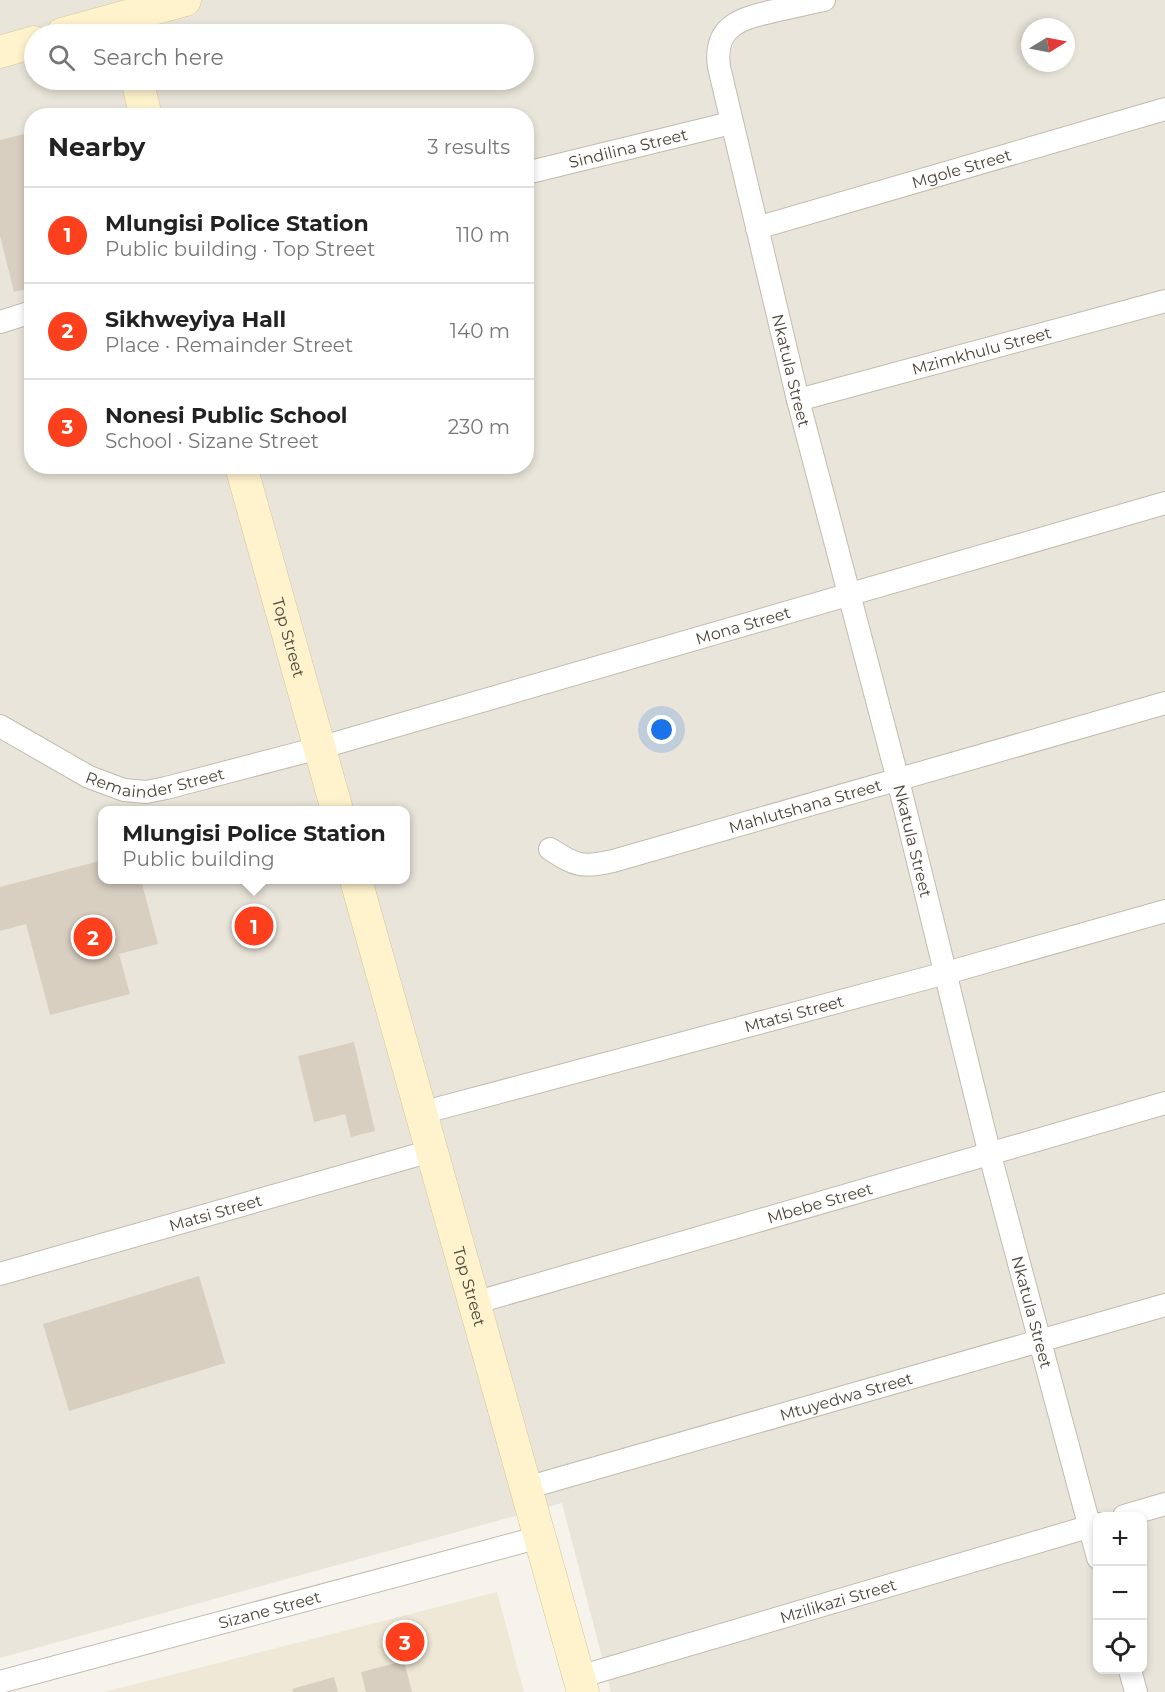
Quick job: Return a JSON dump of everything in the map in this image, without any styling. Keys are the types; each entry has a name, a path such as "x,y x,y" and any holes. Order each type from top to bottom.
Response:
{"street":[{"path":"128,24 185,0"},
{"name":"Nkatula Street","path":"824,0 740,21 731,26 723,36 718,47 718,58 731,123 798,400 898,780 990,1155 1038,1340 1093,1525"},
{"path":"0,52 24,45"},
{"path":"140,90 144,108"},
{"name":"Mgole Street","path":"757,228 1165,109"},
{"name":"Sindilina Street","path":"534,171 731,123"},
{"name":"Mzimkhulu Street","path":"798,400 1165,301"},
{"path":"0,322 24,314"},
{"name":"Top Street","path":"243,474 336,806"},
{"name":"Mona Street","path":"319,748 1165,503"},
{"name":"Mahlutshana Street","path":"550,849 572,863 597,864 1165,703"},
{"name":"Remainder Street","path":"0,726 89,777 124,790 146,792 319,748"},
{"name":"Top Street","path":"357,884 581,1684"},
{"name":"Mtatsi Street","path":"421,1113 946,973 1165,910"},
{"name":"Mbebe Street","path":"474,1303 1165,1103"},
{"name":"Matsi Street","path":"0,1274 431,1151"},
{"name":"Mtuyedwa Street","path":"526,1488 1165,1305"},
{"path":"1138,1512 1165,1504"},
{"name":"Mzilikazi Street","path":"581,1684 1093,1525"},
{"name":"Sizane Street","path":"0,1682 540,1537"},
{"path":"1131,1674 1136,1692"}],"shaded area":[{"path":"0,0 1165,0 1165,1692 611,1692 562,1503 0,1658"},
{"path":"497,1592 524,1692 104,1692"}],"building":[{"path":"24,134 24,290 14,292 0,236 0,140"},
{"path":"98,861 98,884 142,884 158,944 119,954 130,994 50,1015 26,924 0,931 0,887"},
{"path":"354,1042 375,1131 351,1137 345,1114 314,1122 298,1056"},
{"path":"199,1276 225,1363 69,1411 43,1324"},
{"path":"404,1661 412,1692 366,1692 361,1672"},
{"path":"334,1677 338,1692 293,1692 292,1689"}],"place":[{"name":"Mlungisi Police Station","path":"254,926"},
{"name":"Sikhweyiya Hall","path":"93,937"},
{"name":"Nonesi Public School","path":"405,1642"}]}
